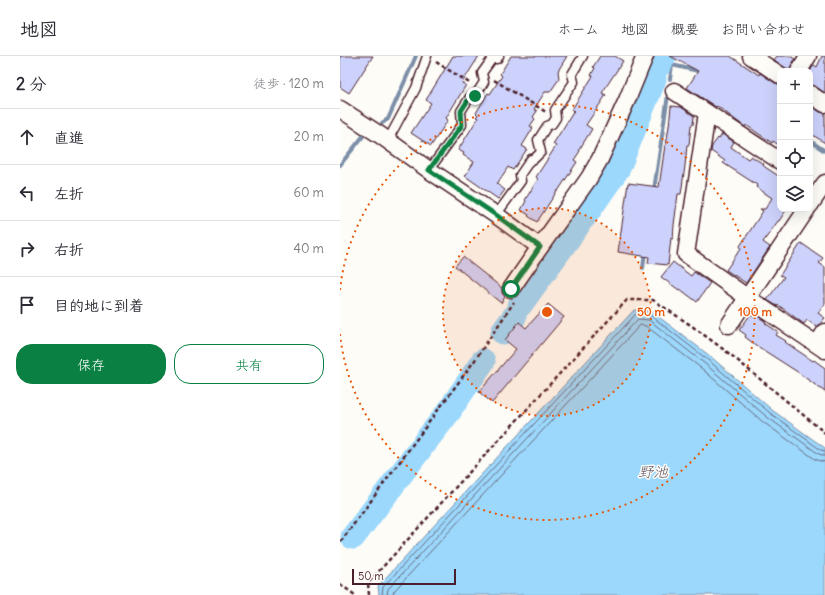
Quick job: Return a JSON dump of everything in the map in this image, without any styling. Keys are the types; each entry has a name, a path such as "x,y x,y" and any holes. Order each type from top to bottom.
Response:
{"street":[{"path":"515,292 540,247 589,178 600,159 645,56"},
{"path":"752,56 777,73"},
{"path":"801,68 808,56"},
{"path":"674,91 777,159"},
{"path":"813,96 825,104"},
{"path":"340,109 388,140 540,247"},
{"path":"707,113 686,254 748,298 822,342"},
{"path":"813,199 820,186"},
{"path":"730,325 805,212"}],"lane":[{"path":"429,170 462,125 461,111 470,97 475,96 484,82 482,73 492,59 496,60 499,56"},
{"path":"496,215 521,181 520,175 531,159 534,159 541,152 538,140 547,126 552,124 556,118 555,110 574,82 572,74 582,56"},
{"path":"388,140 431,58"}],"path":[{"path":"431,58 480,89"},
{"path":"482,73 556,118"},
{"path":"340,541 347,534 475,360 515,292"},
{"path":"369,595 368,583 627,300 653,300 692,326 731,355 825,433"},
{"path":"340,584 355,595"}],"water":[{"name":"野池","path":"634,310 651,311 710,356 772,410 825,448 825,595 379,595 378,586"}],"building":[{"path":"340,56 373,56 349,93 340,87"},
{"path":"453,56 479,56 462,83 466,85 446,118 448,120 431,146 411,133 431,103 426,100"},
{"path":"511,56 567,56 558,71 559,79 550,92 545,92 534,109 537,111 533,117 535,119 530,126 533,128 522,146 527,149 513,170 508,167 497,184 505,190 498,199 465,176 474,162 458,150 478,118 476,117 478,115 476,113 488,93 490,94 502,76 500,74"},
{"path":"600,56 615,56 623,61 602,93 606,95 586,125 592,129 574,160 577,162 537,222 521,210 526,201 525,200 538,179 536,177 556,146 553,144 574,111 572,109 593,76 591,75 595,68 593,67"},
{"path":"670,56 730,56 759,75 760,73 777,83 777,144 773,141 772,143 746,125 745,127 717,106 716,107 687,88 698,71"},
{"path":"777,56 790,56 795,59 791,68 786,68 774,60"},
{"path":"822,56 825,56 825,93 813,86 812,68 814,65 817,67"},
{"path":"671,106 681,107 694,116 693,125 691,125 689,145 687,145 681,194 678,194 673,239 671,238 668,265 648,263 649,257 618,252 628,183 659,187"},
{"path":"813,107 820,112 825,113 825,143 813,135"},
{"path":"722,134 734,142 731,147 748,159 751,156 764,164 763,165 765,167 777,175 777,212 785,212 763,242 770,247 746,283 726,270 763,211 760,209 765,209 772,198 756,187 757,185 723,163 725,161 711,151 712,146 718,138 719,139"},
{"path":"801,243 823,258 819,263 825,267 825,304 818,313 825,318 817,327 807,320 804,324 778,305 777,306 767,300 784,277 780,275"},
{"path":"463,257 502,288 502,293 505,297 501,303 455,266"},
{"path":"673,262 691,276 694,272 710,283 697,302 661,277"},
{"path":"548,304 564,317 492,403 479,392 516,349 505,340 519,322 526,328"},
{"path":"751,314 755,317 756,315 766,322 765,323 778,332 776,335 786,341 785,342 825,368 825,392 745,337 746,335 739,330"}],"waterway":[{"path":"382,123 388,119 416,56"},
{"path":"659,65 664,56"},
{"path":"661,61 701,73"},
{"path":"670,79 672,65"},
{"path":"584,217 618,168 654,79"},
{"path":"654,190 668,95"},
{"path":"340,165 364,135"},
{"path":"813,143 825,151"},
{"path":"520,305 578,225"},
{"path":"643,268 645,252"},
{"path":"503,332 514,317"},
{"path":"455,402 483,361"},
{"path":"425,442 450,410"},
{"path":"353,537 420,449"}],"route":[{"path":"475,96 470,97 461,111 462,125 429,170 496,215 540,247 511,289"}]}
